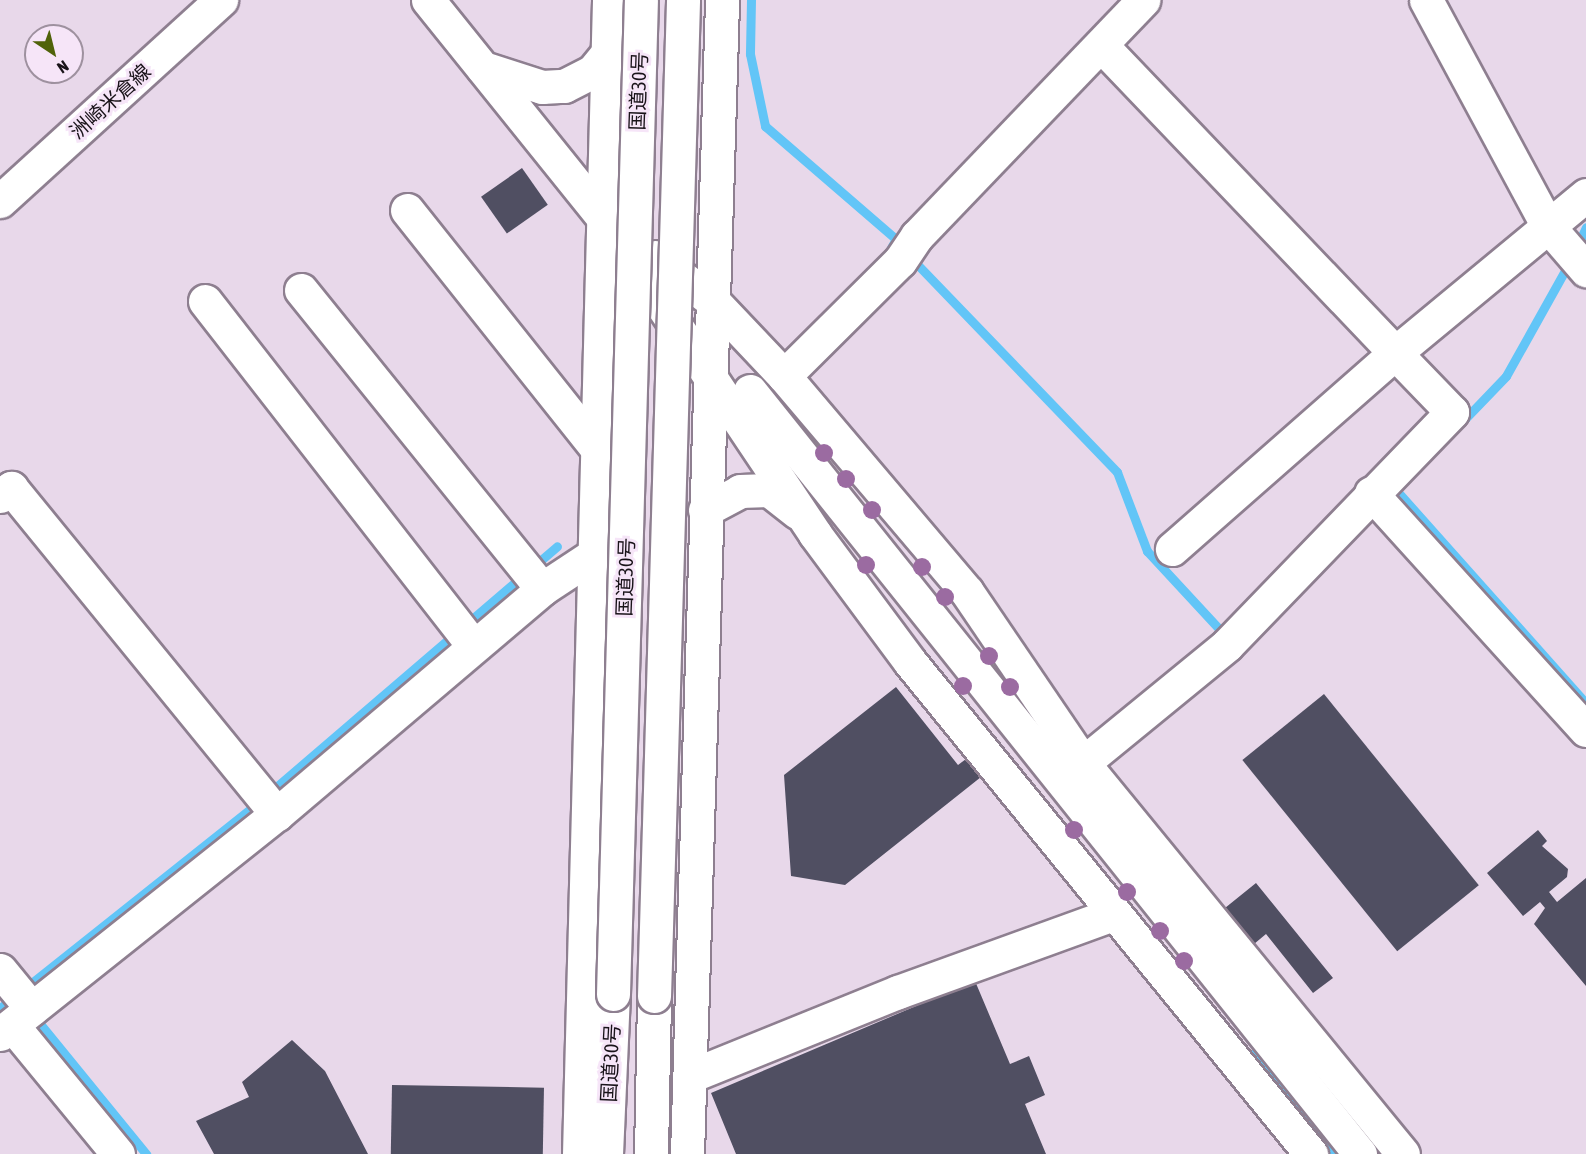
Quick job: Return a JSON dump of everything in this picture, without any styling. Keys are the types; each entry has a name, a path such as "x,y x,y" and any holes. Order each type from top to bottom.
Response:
{"main road":[{"name":"洲崎米倉線","path":"1,199 221,0"},
{"path":"428,0 605,220 815,534"},
{"path":"579,1154 594,445 605,220 609,0"},
{"name":"国道30号","path":"606,1154 613,994 641,0"},
{"name":"国道30号","path":"651,1154 683,0"},
{"path":"687,1154 708,373 714,302 722,0"},
{"path":"784,375 1107,52 1143,0"},
{"path":"1426,0 1547,225 1586,270"},
{"path":"1031,812 1227,645 1380,502 1452,412 1107,52"},
{"path":"483,68 542,87 564,86 593,71 607,54"},
{"path":"1172,549 1395,353 1586,195"},
{"path":"407,210 594,445"},
{"path":"605,220 714,302 784,375 967,592 1078,773 1360,1154"},
{"path":"301,290 534,578"},
{"path":"204,301 466,635"},
{"path":"750,391 1403,1154"},
{"path":"0,496 11,488 269,804"},
{"path":"705,510 740,491 769,490 788,501 1031,812 1311,1154"},
{"path":"1380,502 1586,730"},
{"path":"118,1154 17,1007 269,804 534,578 592,556"},
{"path":"690,1077 898,992 1114,914"}],"building":[{"path":"522,168 548,205 507,234 481,197"},
{"path":"896,687 958,765 966,759 981,777 845,885 791,876 784,775"},
{"path":"1324,694 1479,885 1397,951 1242,760"},
{"path":"1538,830 1547,841 1542,846 1568,869 1567,877 1549,892 1557,902 1586,878 1586,986 1534,924 1545,908 1540,902 1523,916 1487,873"},
{"path":"1256,883 1333,978 1313,993 1266,934 1254,944 1225,908"},
{"path":"975,981 1010,1064 1029,1056 1045,1095 1025,1104 1046,1154 736,1154 711,1093"},
{"path":"292,1040 325,1071 368,1154 214,1154 196,1121 249,1097 242,1082"},
{"path":"392,1085 544,1088 543,1154 391,1154"}],"waterway":[{"path":"751,0 750,54 765,126 896,239 891,248"},
{"path":"1580,240 1586,227"},
{"path":"918,255 914,261 1117,472 1147,551 1221,631"},
{"path":"1461,423 1506,376 1568,265"},
{"path":"1390,497 1396,490 1586,703"},
{"path":"0,1008 254,806 557,546"},
{"path":"32,1014 146,1154"},
{"path":"1251,1054 1334,1154"}]}
